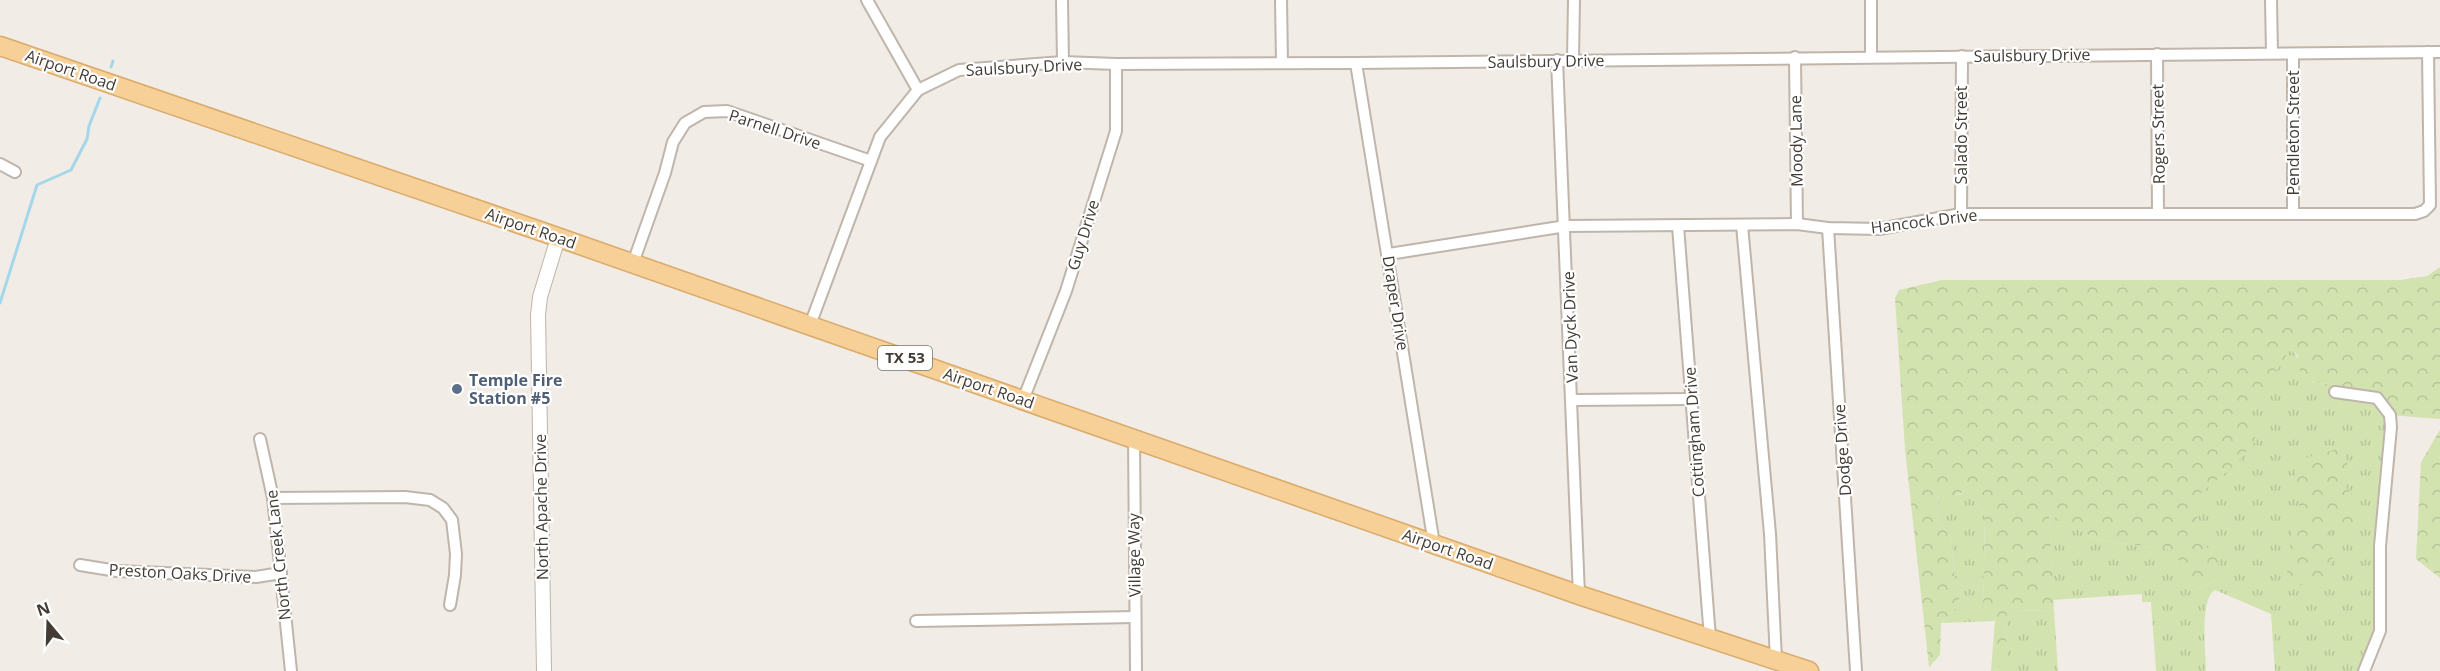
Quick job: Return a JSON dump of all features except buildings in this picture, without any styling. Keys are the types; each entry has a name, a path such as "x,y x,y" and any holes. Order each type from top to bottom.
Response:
{"main road":[{"name":"Airport Road","path":"0,46 633,263 1579,595 1809,671"}],"street":[{"path":"867,0 918,90"},
{"path":"1062,0 1063,62"},
{"path":"1281,0 1282,62"},
{"path":"1573,60 1574,0"},
{"path":"1871,0 1871,56"},
{"path":"2271,0 2272,53"},
{"name":"Saulsbury Drive","path":"810,325 880,137 918,90 959,70 1063,62 1116,64 1356,63 2434,52"},
{"name":"Hancock Drive","path":"1389,254 1566,226 1797,224 1828,228 1879,229 1961,214 2415,214 2424,211 2430,204 2434,52"},
{"name":"Rogers Street","path":"2157,54 2158,214"},
{"name":"Pendleton Street","path":"2293,54 2293,213"},
{"name":"Salado Street","path":"1961,214 1962,56"},
{"name":"Moody Lane","path":"1795,57 1797,224"},
{"name":"Van Dyck Drive","path":"1557,60 1566,226 1579,595"},
{"name":"Draper Drive","path":"1356,63 1389,254 1434,544"},
{"name":"Guy Drive","path":"1023,400 1066,291 1116,131 1116,64"},
{"name":"Parnell Drive","path":"633,263 673,142 685,123 704,112 727,111 871,161"},
{"path":"0,164 15,172"},
{"path":"1742,225 1770,534 1776,660"},
{"name":"Cottingham Drive","path":"1678,226 1710,638"},
{"name":"Dodge Drive","path":"1828,228 1856,671"},
{"name":"North Apache Drive","path":"544,671 538,315 540,297 558,238"},
{"path":"2336,392 2377,398 2390,415 2391,427 2380,546 2380,631 2364,671"},
{"path":"1573,400 1691,399"},
{"name":"Village Way","path":"1134,438 1136,671"},
{"name":"North Creek Lane","path":"260,439 273,498 291,671"},
{"path":"273,498 405,497 430,500 443,507 452,520 456,554 450,606"},
{"name":"Preston Oaks Drive","path":"80,565 117,571 256,578 280,573"},
{"path":"916,621 1135,617"}],"green space":[{"path":"2440,267 2440,419 2390,415 2377,398 2335,392 2333,385 2315,382 2298,369 2298,356 2291,348 2247,419 2256,440 2236,464 2201,493 2194,535 2219,559 2217,580 2198,589 2172,550 2098,540 2049,514 2054,610 2007,611 2006,662 1991,671 1995,621 1983,609 1985,514 1966,491 1948,498 1938,491 1937,521 1951,537 1955,578 1962,591 1956,608 1941,623 1940,655 1929,667 1905,449 1895,298 1899,290 1942,280 2401,280 2427,276"},
{"path":"2291,348 2314,382 2377,398 2390,415 2380,631 2364,671 2275,671 2271,614 2215,590 2210,596 2205,615 2206,671 2156,671 2151,602 2142,602 2142,594 2053,600 2049,514 2098,540 2173,550 2198,589 2217,580 2135,524"},
{"path":"2440,430 2440,578 2416,559 2421,462"},
{"path":"2341,448 2350,470 2343,483 2352,495 2361,519 2355,534 2339,526 2327,535 2335,549 2327,577 2295,587 2287,572 2293,521 2300,517 2295,461"},
{"path":"1938,490 1958,495 1966,491 1985,514 1983,609 1995,621 1941,623 1956,608 1962,591 1955,578 1951,537 1937,521"},
{"path":"2054,610 2058,671 1994,671 2006,662 2007,611"}],"waterway":[{"path":"111,67 113,61"},
{"path":"0,303 37,185 71,170 87,139 89,126 100,98"}],"place":[{"name":"Temple Fire Station #5","path":"457,389"}]}
